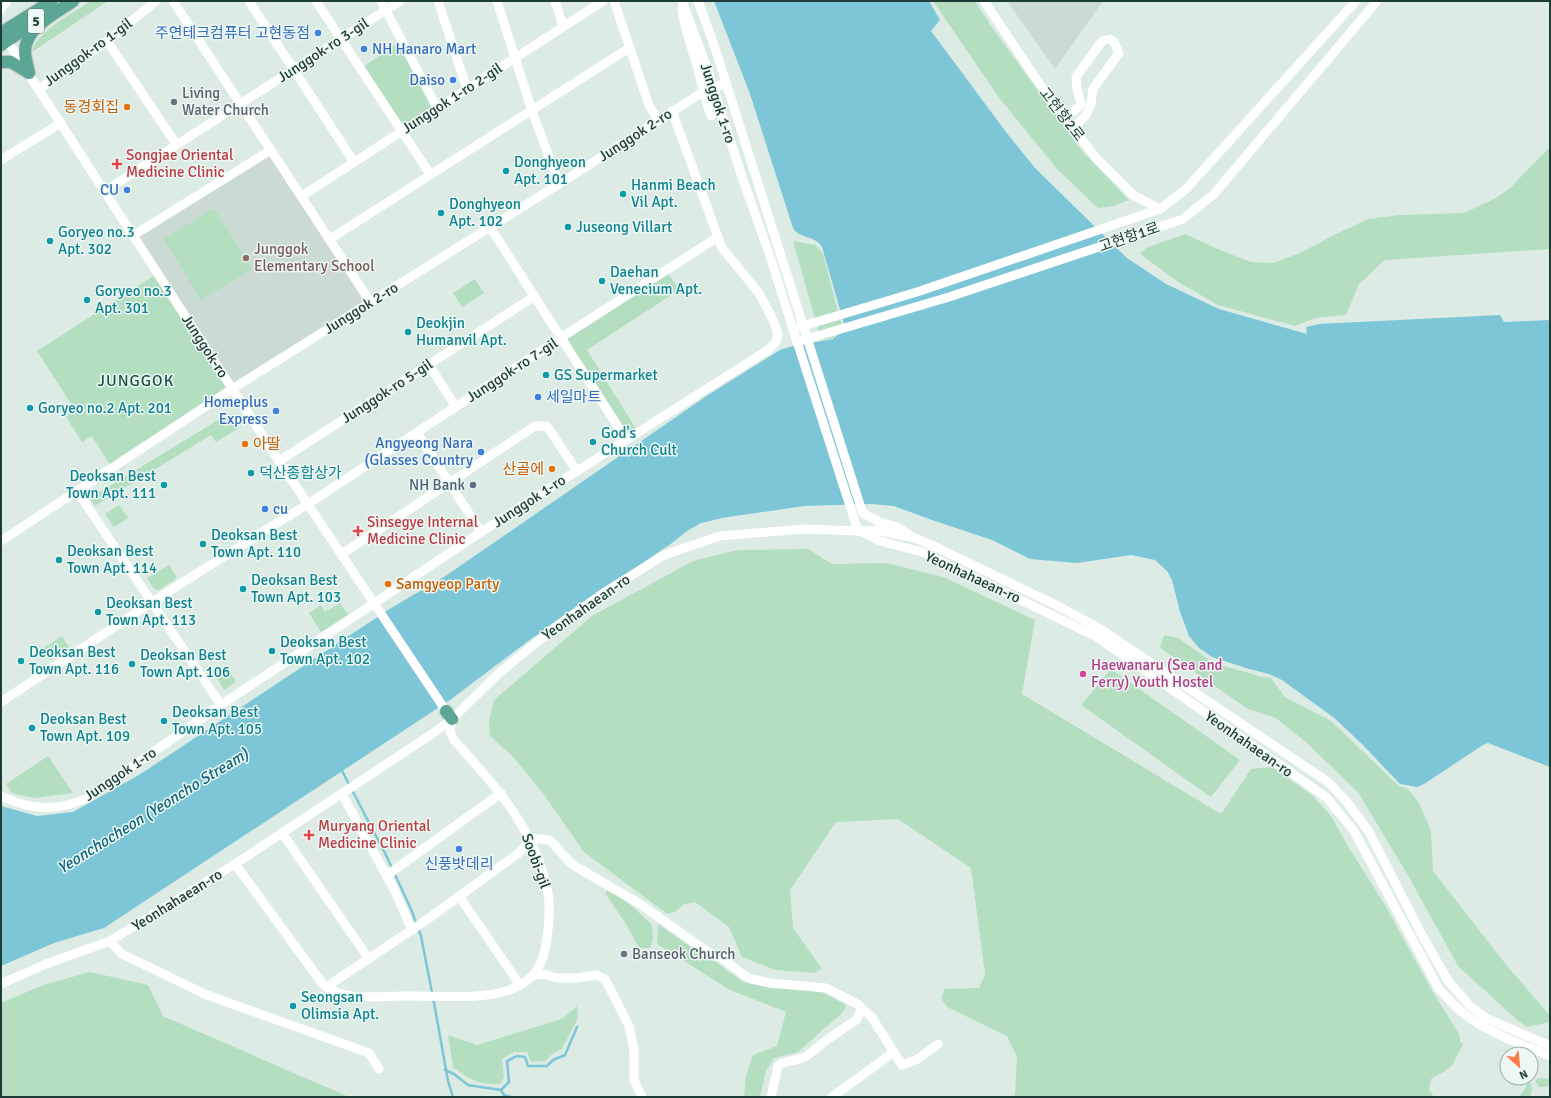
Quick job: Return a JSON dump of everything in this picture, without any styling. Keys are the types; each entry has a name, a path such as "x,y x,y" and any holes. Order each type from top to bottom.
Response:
{"main road":[{"name":"5","path":"3,37 52,1"},
{"name":"5","path":"3,37 65,1"},
{"path":"29,73 25,52 29,37 35,28 73,1"},
{"path":"1,62 11,62 29,73"}],"street":[{"path":"1,9 7,1"},
{"name":"Junggok-ro 1-gil","path":"39,89 156,1"},
{"path":"173,1 371,302"},
{"path":"249,1 295,69 354,162"},
{"path":"316,1 430,174"},
{"path":"381,1 437,108"},
{"name":"Junggok-ro 3-gil","path":"105,190 400,1"},
{"path":"438,1 467,89"},
{"path":"497,1 532,111 559,184"},
{"path":"555,1 563,26"},
{"name":"Junggok 1-ro 2-gil","path":"302,196 603,1"},
{"path":"614,1 649,105 658,120"},
{"path":"682,1 684,25 711,116"},
{"name":"Junggok 1-ro","path":"682,1 713,87 770,256 858,531"},
{"name":"Junggok 1-ro","path":"698,1 726,83 864,514 880,522 897,527 915,538"},
{"name":"고현항2로","path":"984,1 1045,92 1096,158 1133,195 1160,209"},
{"name":"고현항1로","path":"793,329 917,292 1160,209 1186,189 1356,1"},
{"name":"고현항1로","path":"797,342 808,340 949,297 1183,219 1214,194 1377,1"},
{"name":"Junggok-ro","path":"3,37 29,73 279,461 449,715"},
{"path":"106,40 176,144"},
{"path":"1065,118 1079,107 1081,103 1077,89 1076,77 1102,41 1110,40 1114,42 1118,53 1093,89 1091,104 1086,115 1073,128"},
{"path":"330,239 629,48"},
{"name":"Junggok 2-ro","path":"1,541 232,389 703,92 726,83"},
{"name":"Junggok 1-ro","path":"1,796 23,806 39,808 72,805 87,798 221,704 376,606 481,532 576,470 768,350 776,342 778,333 769,310 759,293 722,248 672,112"},
{"path":"1,160 61,123"},
{"path":"134,235 271,150"},
{"path":"490,227 562,337 626,440"},
{"name":"Junggok-ro 7-gil","path":"1,702 152,602 264,530 308,504 562,337 718,237"},
{"name":"Junggok-ro 5-gil","path":"279,461 535,296"},
{"path":"429,365 456,407"},
{"path":"342,554 535,426 547,426 576,470"},
{"path":"417,433 481,532"},
{"path":"77,491 221,704"},
{"name":"Yeonhahaean-ro","path":"1,984 46,964 110,941 235,864 435,732 449,715 554,628 605,592 664,555 720,536 804,529 858,531 876,530 915,538 938,548 1038,596 1102,630 1328,782 1347,802 1369,832 1423,938 1448,981 1470,1006 1486,1018 1550,1046"},
{"name":"Yeonhahaean-ro","path":"858,531 880,541 922,552 1097,637 1326,797 1354,831 1439,989 1467,1017 1503,1036 1550,1056"},
{"name":"Soobi-gil","path":"326,987 345,995 366,996 427,997 492,994 520,985 533,975 540,966 545,950 549,923 548,890 530,838 501,793 454,740 450,732 449,715"},
{"path":"386,876 501,793"},
{"path":"342,794 386,876 412,930"},
{"path":"282,833 369,959"},
{"path":"235,864 326,987 425,921 520,852 530,838 550,840 573,865 640,904 708,952 722,958 749,978 770,983 826,988 859,1004 862,1009 871,1016 902,1065 918,1060 938,1044"},
{"path":"459,896 520,985"},
{"path":"110,941 122,954 207,994 369,1053 379,1069"},
{"path":"533,975 544,974 556,978 578,978 596,975 605,979 629,1026 634,1050 634,1080 642,1097"},
{"path":"771,1097 778,1066 782,1063 808,1055 856,1020 862,1009"},
{"path":"832,1097 894,1052"}],"shaded area":[{"path":"1007,1 1103,1 1055,69"},
{"name":"Junggok Elementary School","path":"271,150 371,303 232,389 134,235"}],"green space":[{"path":"91,1 108,1 32,52 35,44 48,30"},
{"path":"933,1 975,1 991,26 1082,151 1129,200 1114,206 1098,208 1058,170 1000,99"},
{"path":"402,40 437,108 401,132 360,69"},
{"path":"1550,147 1550,249 1385,260 1359,284 1346,315 1315,318 1295,326 1218,305 1178,282 1140,254 1146,248 1185,234 1251,262 1273,263 1300,253 1368,219 1400,215 1464,213 1496,198 1510,188"},
{"path":"214,208 252,269 201,300 164,239"},
{"path":"793,241 816,245 823,254 842,327 833,338 821,340"},
{"path":"666,270 679,290 587,350 638,432 626,439 562,337"},
{"path":"158,273 232,389 112,468 92,436 82,442 66,417 75,410 37,351"},
{"path":"475,279 484,293 462,307 453,293"},
{"path":"223,417 233,419 239,428 216,442 211,435 95,506 90,498"},
{"path":"119,505 128,518 114,527 105,514"},
{"path":"808,549 832,564 887,563 943,577 1035,620 1022,694 1221,814 1251,769 1272,767 1312,795 1331,816 1349,848 1385,905 1431,989 1459,1034 1460,1042 1463,1044 1452,1065 1447,1070 1431,1079 1429,1089 1434,1097 1010,1097 1015,1095 1017,1057 1007,1036 947,1007 941,998 945,989 979,988 985,974 971,868 898,819 836,822 790,890 793,928 822,969 814,973 776,970 742,957 729,927 695,902 684,904 675,912 667,914 584,852 542,792 514,758 490,736 489,721 494,700 592,616 693,561 738,550"},
{"path":"169,565 177,578 159,590 154,589 147,578"},
{"path":"340,603 348,615 321,632 309,613 321,605 325,612"},
{"path":"1164,635 1178,638 1214,663 1271,678 1285,697 1331,721 1399,786 1408,789 1419,803 1431,831 1433,871 1504,962 1550,1016 1550,1022 1527,1027 1517,1020 1458,966 1406,872 1358,792 1308,744 1276,718 1248,709 1160,648"},
{"path":"62,636 69,647 50,660 42,649"},
{"path":"1111,669 1240,760 1211,797 1081,705"},
{"path":"229,671 236,682 224,690 217,678"},
{"path":"48,756 73,793 34,798 12,793 6,784"},
{"path":"609,889 632,906 652,925 653,939 650,948 639,948 626,924 605,893"},
{"path":"658,924 705,957 716,962 743,982 770,988 820,991 846,1005 844,1011 798,1052 774,1058 766,1071 760,1097 744,1097 746,1076 753,1055 777,1046 786,1012 730,990 657,944"},
{"path":"90,972 148,985 163,1016 349,1097 1,1097 1,1003 43,985"},
{"path":"577,1006 578,1018 562,1049 551,1055 545,1061 531,1062 527,1052 514,1052 502,1059 504,1077 500,1084 486,1084 475,1081 453,1067 448,1035 477,1045 562,1019"},
{"path":"1539,1078 1550,1079 1550,1085 1539,1087"},
{"path":"1526,1086 1531,1086 1532,1092 1530,1097 1518,1097 1522,1093"}],"water":[{"name":"Yeonchocheon (Yeoncho Stream)","path":"714,1 929,1 940,20 931,31 1006,132 1035,168 1127,258 1166,284 1219,309 1307,334 1306,327 1319,324 1500,315 1504,322 1550,320 1550,767 1488,743 1424,784 1417,787 1400,784 1362,744 1333,717 1282,680 1269,674 1212,657 1199,648 1189,636 1180,612 1172,580 1167,571 1155,560 1131,555 1077,563 1030,559 992,540 894,506 871,504 804,506 722,518 701,523 687,531 672,543 531,639 450,700 104,928 54,943 1,966 1,806 37,816 73,812 139,775 388,610 447,575 708,395 780,350 793,346 833,339 842,331 844,326 843,320 822,247 819,243 799,234 793,228 750,94"}],"waterway":[{"path":"341,769 385,853 411,909 421,936 448,1081 453,1097"},
{"path":"445,1070 454,1074 468,1085 501,1090 509,1082 507,1061 517,1056 525,1057 528,1066 547,1066 553,1060 565,1055 577,1027"},
{"path":"501,1090 504,1095 511,1097"}],"place":[{"name":"주연테크컴퓨터 고현동점","path":"318,33"},
{"name":"NH Hanaro Mart","path":"364,49"},
{"name":"Daiso","path":"453,80"},
{"name":"Living Water Church","path":"174,102"},
{"name":"동경회집","path":"127,107"},
{"name":"Songjae Oriental Medicine Clinic","path":"117,164"},
{"name":"Donghyeon Apt. 101","path":"506,171"},
{"name":"CU","path":"127,190"},
{"name":"Hanmi Beach Vil Apt.","path":"623,194"},
{"name":"Donghyeon Apt. 102","path":"441,213"},
{"name":"Juseong Villart","path":"568,227"},
{"name":"Goryeo no.3 Apt. 302","path":"50,241"},
{"name":"Junggok Elementary School","path":"246,258"},
{"name":"Daehan Venecium Apt.","path":"602,281"},
{"name":"Goryeo no.3 Apt. 301","path":"87,300"},
{"name":"Deokjin Humanvil Apt.","path":"408,332"},
{"name":"GS Supermarket","path":"546,375"},
{"name":"세일마트","path":"538,397"},
{"name":"Goryeo no.2 Apt. 201","path":"30,408"},
{"name":"Homeplus Express","path":"276,411"},
{"name":"God's Church Cult","path":"593,442"},
{"name":"아딸","path":"245,444"},
{"name":"Angyeong Nara (Glasses Country","path":"481,452"},
{"name":"산골에","path":"552,469"},
{"name":"덕산종합상가","path":"251,473"},
{"name":"Deoksan Best Town Apt. 111","path":"164,485"},
{"name":"NH Bank","path":"473,485"},
{"name":"cu","path":"265,509"},
{"name":"Sinsegye Internal Medicine Clinic","path":"358,531"},
{"name":"Deoksan Best Town Apt. 110","path":"203,544"},
{"name":"Deoksan Best Town Apt. 114","path":"59,560"},
{"name":"Samgyeop Party","path":"388,584"},
{"name":"Deoksan Best Town Apt. 103","path":"243,589"},
{"name":"Deoksan Best Town Apt. 113","path":"98,612"},
{"name":"Deoksan Best Town Apt. 102","path":"272,651"},
{"name":"Deoksan Best Town Apt. 116","path":"21,661"},
{"name":"Deoksan Best Town Apt. 106","path":"132,664"},
{"name":"Haewanaru (Sea and Ferry) Youth Hostel","path":"1083,674"},
{"name":"Deoksan Best Town Apt. 105","path":"164,721"},
{"name":"Deoksan Best Town Apt. 109","path":"32,728"},
{"name":"Muryang Oriental Medicine Clinic","path":"309,835"},
{"name":"신풍밧데리","path":"459,849"},
{"name":"Banseok Church","path":"624,954"},
{"name":"Seongsan Olimsia Apt.","path":"293,1006"}],"district":[{"name":"JUNGGOK","path":"136,381"}]}
